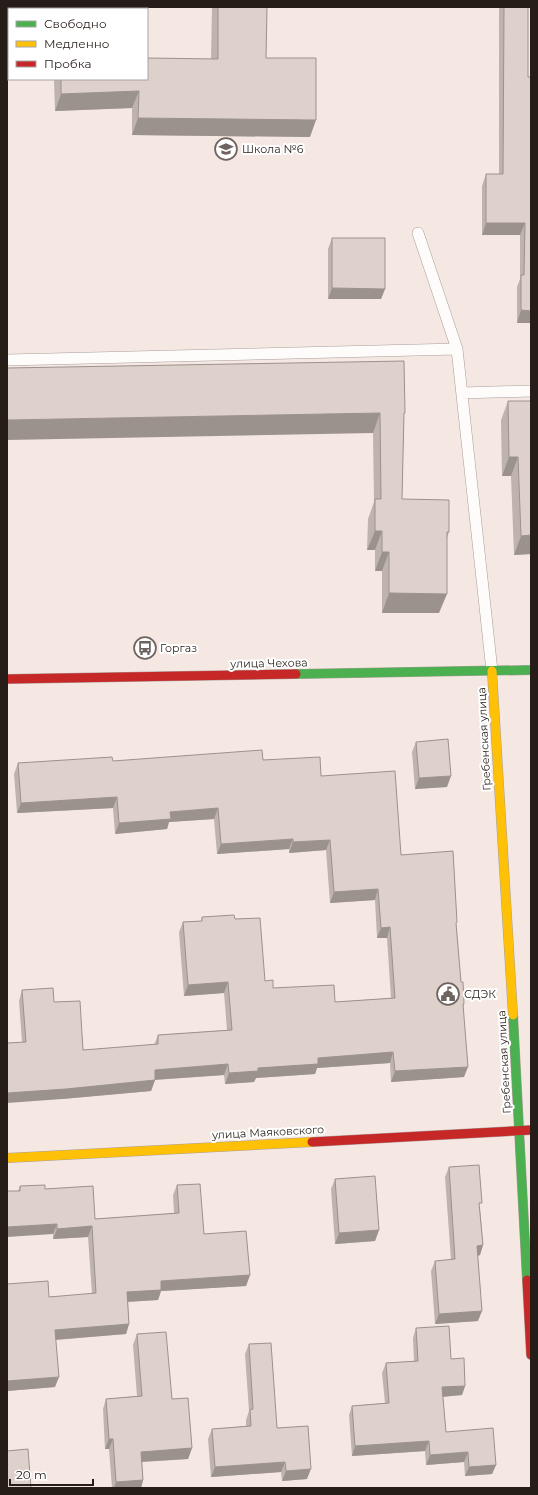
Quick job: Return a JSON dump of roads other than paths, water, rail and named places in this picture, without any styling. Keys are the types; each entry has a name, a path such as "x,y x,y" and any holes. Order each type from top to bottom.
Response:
{"street":[{"name":"улица Чехова","path":"7,679 531,670"},
{"name":"Гребенская улица","path":"492,671 520,1130 531,1355"},
{"name":"улица Маяковского","path":"7,1158 531,1130"}],"lane":[{"path":"418,234 457,349 492,671"},
{"path":"7,360 457,349"},
{"path":"462,393 531,391"}],"place":[{"name":"Школа №6","path":"226,149"},
{"name":"Горгаз","path":"145,648"},
{"name":"СДЭК","path":"448,994"}]}
